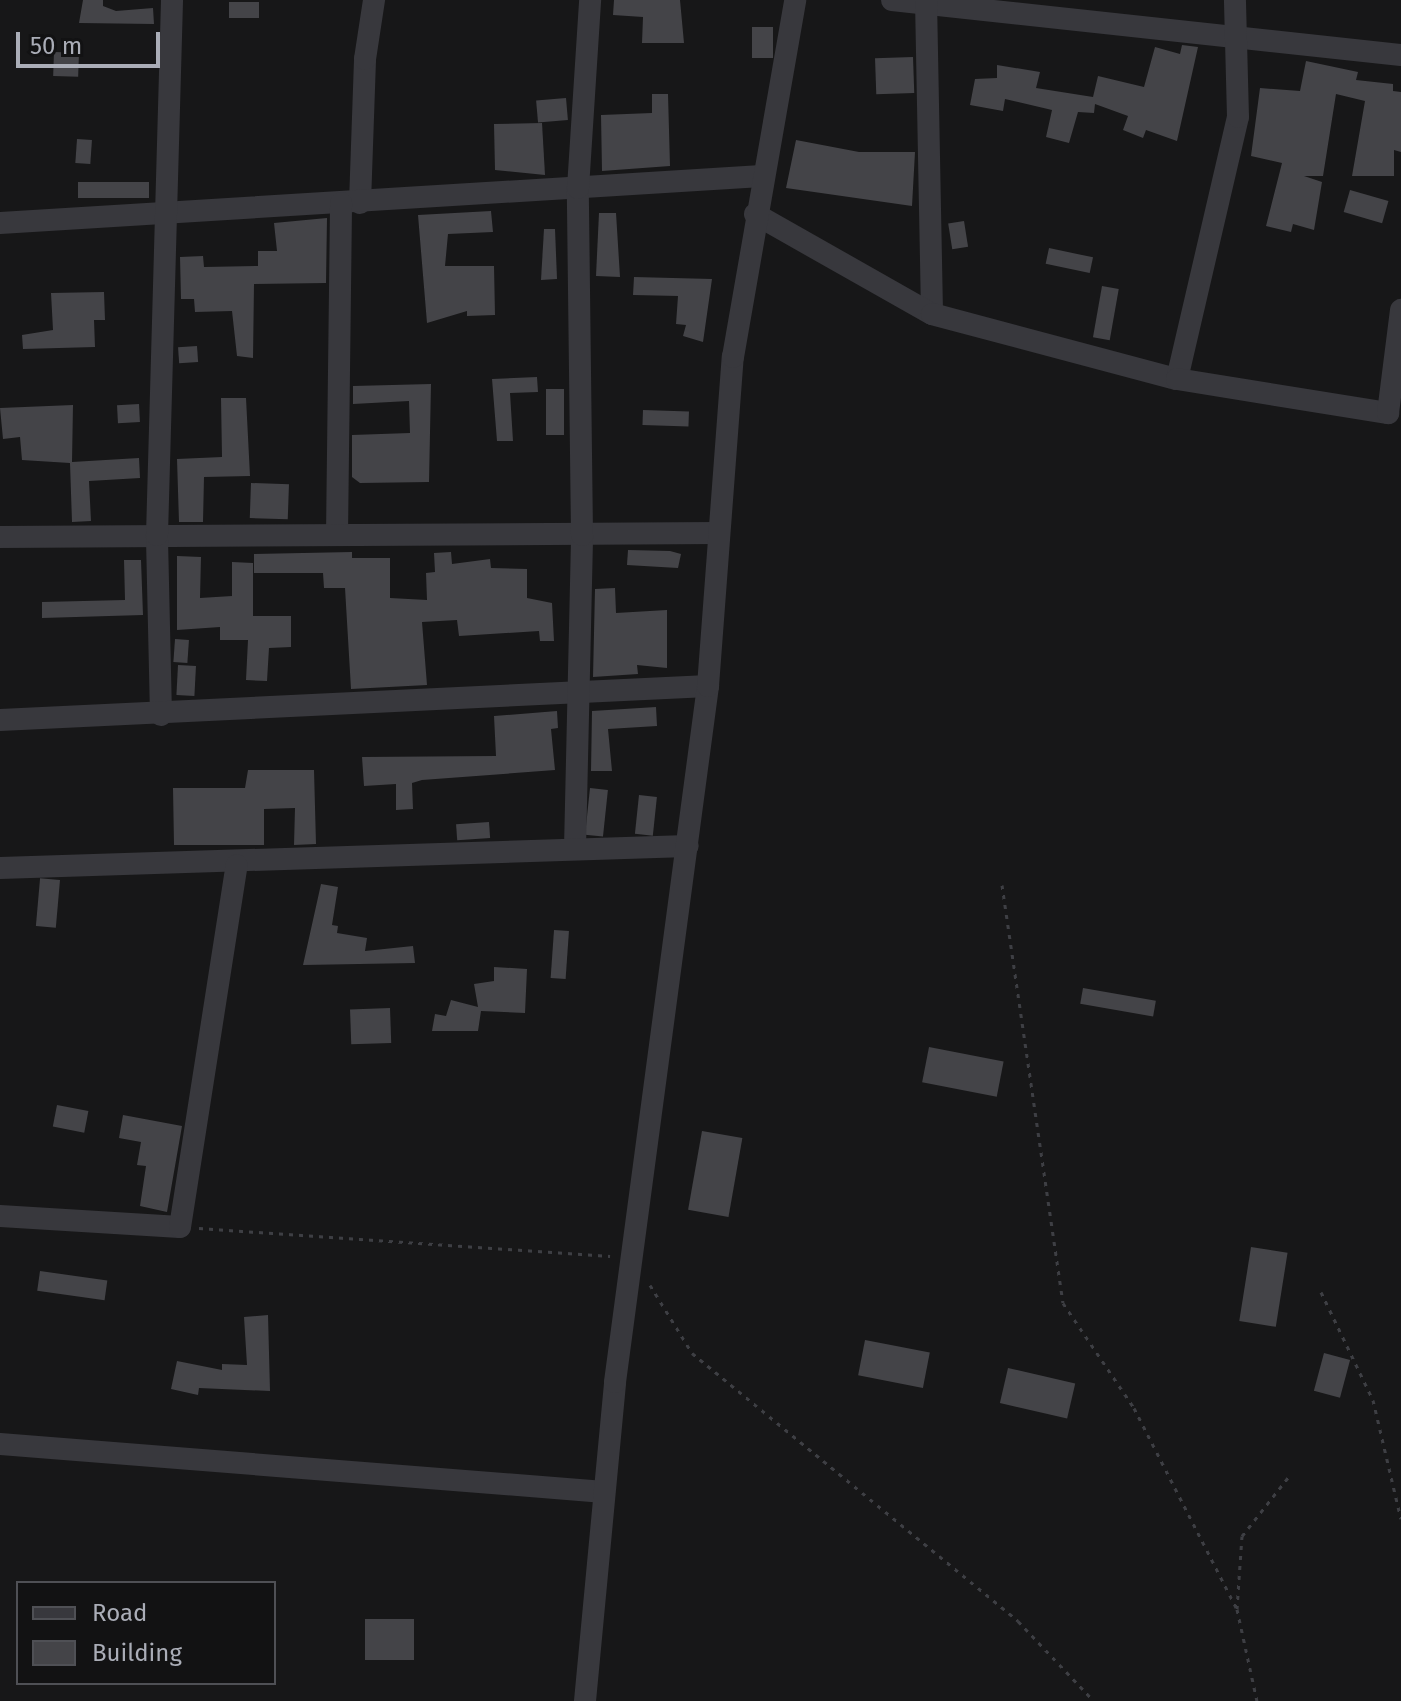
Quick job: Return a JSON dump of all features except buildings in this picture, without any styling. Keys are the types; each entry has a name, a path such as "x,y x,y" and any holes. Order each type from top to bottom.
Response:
{"street":[{"path":"161,715 157,535 172,0"},
{"path":"337,535 350,203 374,0"},
{"path":"575,848 582,535 578,188 590,0"},
{"path":"585,1701 604,1492 708,686 733,357 755,214 795,0"},
{"path":"892,0 1234,33 1401,55"},
{"path":"1177,379 1238,117 1235,0"},
{"path":"926,1 932,314"},
{"path":"0,223 168,209 350,203 762,176"},
{"path":"755,214 932,314 1177,379 1395,413 1401,310"},
{"path":"0,537 718,533"},
{"path":"0,720 161,715 708,686"},
{"path":"0,868 237,865 575,848 688,846"},
{"path":"0,1216 180,1227 237,865"},
{"path":"0,1444 604,1492"}],"path":[{"path":"1002,885 1063,1303 1134,1408 1237,1609 1257,1701"},
{"path":"180,1227 634,1257 692,1353 1018,1621 1094,1701"},
{"path":"1321,1292 1373,1400 1401,1519"},
{"path":"1237,1609 1242,1536 1290,1475"}]}
